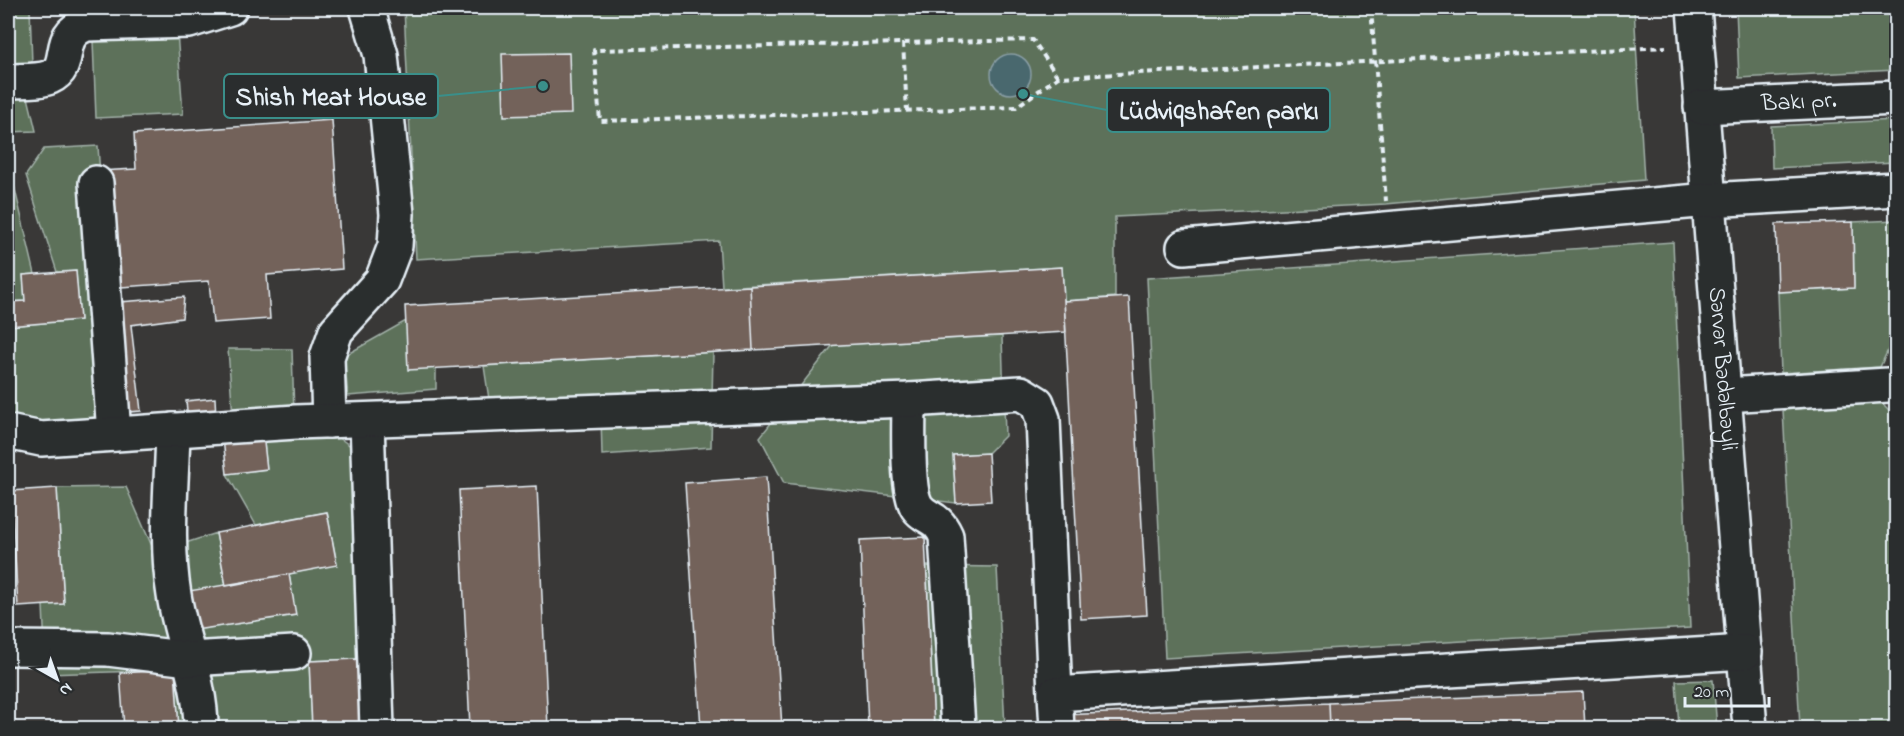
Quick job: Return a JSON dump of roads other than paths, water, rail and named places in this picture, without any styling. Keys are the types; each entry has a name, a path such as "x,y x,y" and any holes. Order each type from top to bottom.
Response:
{"street":[{"path":"8,81 47,79 56,74 62,65 67,38 75,28 87,24 189,21 230,8"},
{"path":"329,421 327,357 336,332 381,280 394,246 397,214 381,55 367,8"},
{"name":"Sərvər Bədəlbəyli","path":"1695,10 1750,729"},
{"name":"Bakı pr.","path":"1701,107 1896,98"},
{"path":"96,183 114,434"},
{"path":"1184,247 1709,200 1896,189"},
{"path":"1725,395 1894,380"},
{"path":"8,432 41,439 329,421 909,400 1021,393 1037,403 1043,419 1057,729"},
{"path":"909,400 911,490 918,508 939,521 946,536 958,729"},
{"path":"367,420 377,729"},
{"path":"173,430 170,561 178,623 196,684 201,729"},
{"path":"8,648 108,649 189,659 294,653"},
{"path":"1055,694 1745,652"}],"water":[{"path":"1011,54 1025,60 1031,74 1025,88 1011,94 997,88 991,74 997,60"}],"place":[{"name":"Shish Meat House","path":"543,86"},
{"name":"Lüdviqshafen parkı","path":"1023,94"}]}
